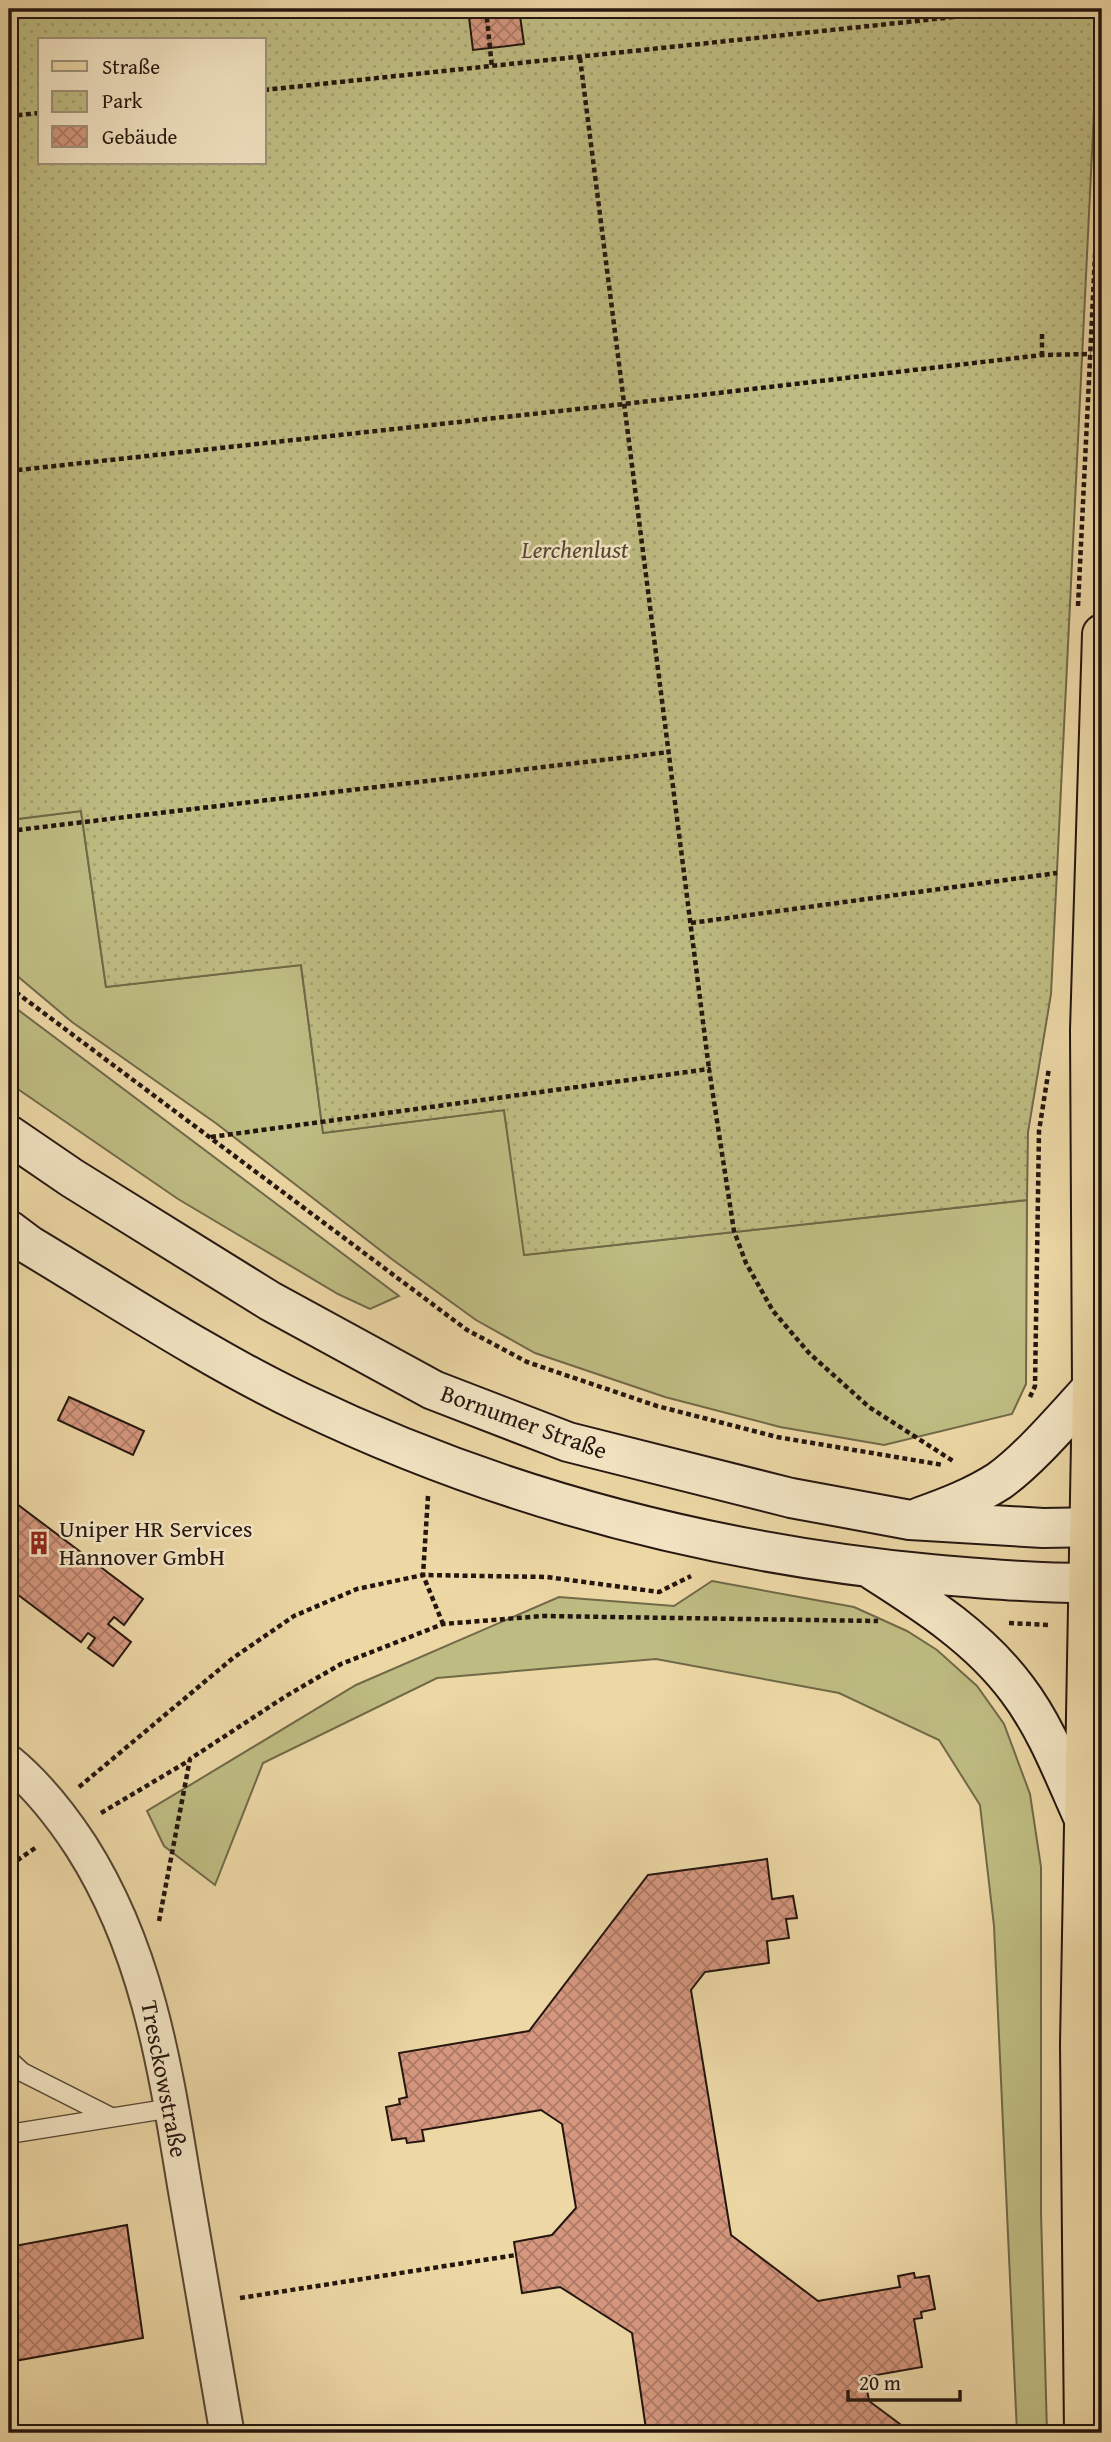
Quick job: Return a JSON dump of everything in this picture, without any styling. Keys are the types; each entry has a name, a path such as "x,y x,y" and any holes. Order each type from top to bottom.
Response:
{"main road":[{"path":"1084,2433 1080,2045 1083,1817 1096,1527 1092,1388 1090,1030 1102,634"},
{"name":"Bornumer Straße","path":"9,1135 72,1178 270,1301 433,1390 568,1443 790,1498 910,1520 1030,1527 1096,1527"},
{"path":"9,1230 29,1245 193,1343 301,1403 463,1471 555,1503 663,1532 776,1554 869,1568 1010,1581 1095,1583"},
{"path":"910,1520 957,1504 1000,1480 1092,1388"},
{"path":"869,1568 918,1599 984,1650 1018,1690 1050,1746 1083,1817"}],"street":[{"name":"Tresckowstraße","path":"9,1762 28,1778 63,1819 102,1878 131,1942 154,2020 172,2108 227,2433"}],"lane":[{"path":"9,2060 22,2072 111,2117"},
{"path":"9,2134 172,2108"}],"path":[{"path":"486,9 492,68"},
{"path":"266,90 1030,9"},
{"path":"9,987 384,1270 467,1330 527,1362 657,1406 777,1437 954,1465 869,1407 809,1353 773,1311 746,1263 734,1231 709,1069 580,58"},
{"path":"9,116 38,113"},
{"path":"1042,334 1042,355"},
{"path":"9,471 1042,355 1091,354"},
{"path":"9,831 669,752"},
{"path":"691,923 1065,872"},
{"path":"211,1137 709,1069"},
{"path":"428,1489 423,1575 443,1623"},
{"path":"63,1819 233,1658 293,1616 357,1589 423,1575 547,1577 659,1592 702,1570"},
{"path":"63,1819 190,1759 285,1696 341,1664 443,1623 543,1616 882,1621"},
{"path":"159,1922 190,1759"},
{"path":"9,1862 15,1862 29,1850"},
{"path":"205,2304 516,2255"}],"green space":[{"name":"Lerchenlust","path":"9,9 1099,9 1051,994 1028,1132 1027,1200 524,1255 504,1110 323,1133 301,965 106,987 81,811 9,820"},
{"path":"81,811 106,987 301,965 323,1133 504,1110 525,1255 1027,1200 1026,1384 1012,1414 884,1445 780,1427 665,1397 535,1353 476,1320 393,1260 217,1124 72,1022 9,969 9,820"},
{"path":"9,1003 399,1296 370,1309 338,1294 178,1199 9,1083"},
{"path":"712,1581 854,1607 907,1631 937,1650 977,1686 1004,1724 1030,1794 1041,1867 1041,2213 1047,2433 1017,2433 994,1926 980,1805 939,1740 839,1693 656,1659 437,1678 263,1763 215,1885 164,1846 147,1811 356,1685 559,1597 674,1606"}],"building":[{"path":"468,9 519,9 524,44 473,50"},
{"path":"69,1397 144,1431 133,1455 58,1420"},
{"name":"Uniper HR Services Hannover GmbH","path":"9,1498 143,1599 124,1625 114,1617 108,1624 131,1642 113,1666 88,1648 95,1638 88,1633 81,1642 9,1588"},
{"path":"767,1859 772,1899 793,1896 797,1918 786,1919 789,1938 767,1941 769,1963 705,1972 691,1990 731,2235 818,2301 900,2287 898,2276 914,2273 915,2278 929,2276 935,2309 921,2312 922,2318 914,2319 922,2367 865,2377 869,2401 912,2433 643,2433 646,2429 632,2333 560,2287 522,2293 514,2242 552,2235 576,2208 562,2124 541,2110 422,2130 424,2141 407,2143 406,2138 392,2140 386,2107 400,2104 399,2099 407,2097 399,2053 529,2031 648,1875"},
{"path":"127,2225 143,2338 9,2362 9,2247"}],"place":[{"name":"Uniper HR Services Hannover GmbH","path":"39,1543"}]}
